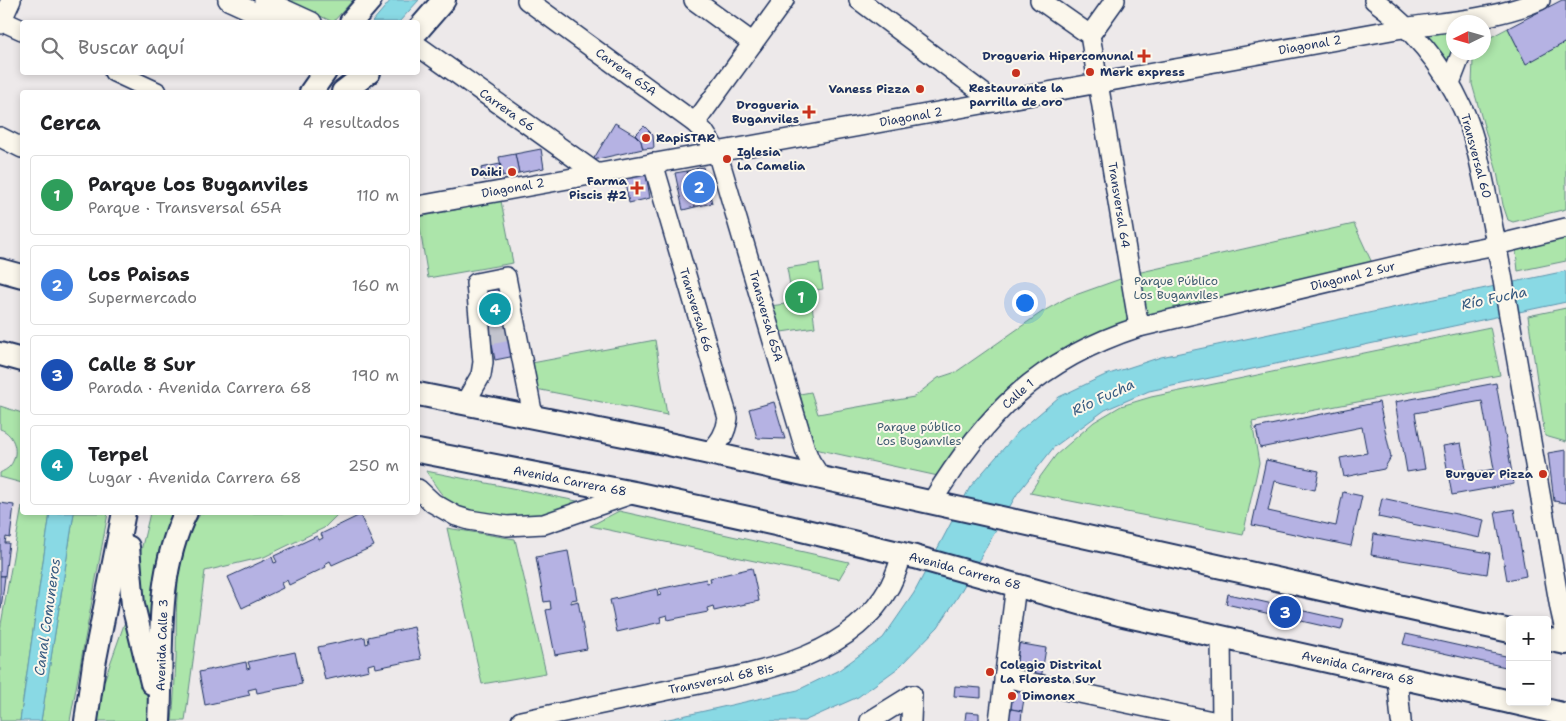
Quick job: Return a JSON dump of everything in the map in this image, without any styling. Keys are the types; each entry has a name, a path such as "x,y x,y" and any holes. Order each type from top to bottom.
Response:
{"main road":[{"path":"420,28 444,0"},
{"path":"353,20 369,1"},
{"path":"357,20 369,1"},
{"path":"312,90 323,75"},
{"path":"353,90 366,75"},
{"path":"354,90 376,75"},
{"path":"0,270 20,275"},
{"path":"0,354 20,359"},
{"path":"420,394 710,453 1506,630"},
{"name":"Avenida Carrera 68","path":"420,451 634,493 789,527 908,555 1119,614 1506,701"},
{"name":"Avenida Calle 3","path":"86,717 94,664 123,515"},
{"name":"Avenida Calle 3","path":"86,717 116,614 135,515"},
{"name":"Avenida Calle 3","path":"159,721 164,588 173,546 185,515"},
{"name":"Avenida Calle 3","path":"128,547 133,605 156,698 159,721"},
{"path":"1551,640 1566,643"},
{"name":"Avenida Carrera 68","path":"1528,706 1566,715"}],"street":[{"path":"11,0 0,21 20,29"},
{"path":"228,0 272,20"},
{"path":"264,0 308,20"},
{"name":"Carrera 65A","path":"527,0 695,123 704,132 717,152"},
{"path":"694,0 753,43"},
{"path":"695,123 784,0"},
{"path":"859,0 995,102"},
{"path":"1040,0 1090,35 1114,0"},
{"name":"Transversal 60","path":"1374,0 1422,44 1450,83 1463,108 1472,133 1502,273 1566,635"},
{"name":"Diagonal 2","path":"1491,18 1540,0"},
{"name":"Diagonal 2","path":"420,206 1406,28 1446,24"},
{"name":"Transversal 64","path":"1090,35 1139,327"},
{"name":"Carrera 66","path":"420,47 596,173"},
{"path":"1450,83 1459,60"},
{"path":"120,75 153,90"},
{"path":"0,137 20,147"},
{"name":"Transversal 65A","path":"717,152 805,449 821,478"},
{"name":"Transversal 66","path":"652,163 728,418 725,434 710,453"},
{"name":"Diagonal 2 Sur","path":"1139,327 1434,257 1496,245 1566,228"},
{"path":"465,403 481,376 483,362 485,336 476,283 506,277 513,330 533,416"},
{"name":"Calle 1","path":"941,505 969,446 995,415 1018,392 1056,364 1111,336 1139,327"},
{"path":"420,491 433,503 456,516 507,526 544,524 634,493"},
{"name":"Transversal 68 Bis","path":"521,721 750,674 788,664 844,636 858,625 872,611 890,586 908,555"},
{"path":"999,721 1016,585"},
{"path":"1221,637 1222,721"},
{"path":"1397,676 1401,721"},
{"path":"1004,677 1212,721"},
{"path":"870,721 912,695 911,721"}],"green space":[{"path":"287,0 353,0 335,20 329,20"},
{"path":"1508,28 1526,63 1566,42 1566,209 1513,222 1508,220 1503,205 1497,172 1472,84 1473,60 1491,60 1491,37"},
{"path":"1446,30 1446,59 1424,33"},
{"path":"501,201 513,263 428,278 420,229 420,217"},
{"name":"Parque Público Los Buganviles","path":"1354,224 1373,265 1144,318 1137,273"},
{"path":"1566,235 1566,261 1518,271 1516,252 1519,248"},
{"path":"819,263 823,289 810,291 815,327 768,334 762,307 793,303 787,268"},
{"name":"Parque público Los Buganviles","path":"1123,278 1132,322 1052,359 1017,383 1002,396 975,426 938,476 815,449 800,394 811,392 818,414 914,397 938,378 956,372 1042,312 1067,298"},
{"path":"1566,308 1566,442 1545,436 1528,316"},
{"path":"1490,327 1500,375 1252,422 1259,463 1243,535 1030,493 1056,455 1094,422 1121,406 1151,397"},
{"path":"655,340 667,415 536,389 532,363"},
{"path":"0,406 20,412 20,482 0,477 0,473 9,467 13,461 15,450 9,435 0,429"},
{"path":"426,471 582,502 550,514 531,518 490,515 466,510 452,504 441,493"},
{"path":"619,511 849,562 839,579 590,526"},
{"path":"20,515 50,515 20,721 0,721 0,630"},
{"path":"74,515 108,515 70,721 41,721"},
{"path":"150,515 180,515 153,655 139,583 140,555"},
{"path":"200,515 337,515 324,528 264,557 205,571 185,721 172,721 178,583 185,546"},
{"path":"447,528 515,539 546,673 482,684"},
{"path":"126,619 131,621 152,721 92,721 98,698"}],"water":[{"path":"391,0 419,0 401,20 374,20"},
{"name":"Río Fucha","path":"1566,271 1566,302 1149,391 1105,410 1054,447 1017,494 957,598 938,627 898,668 858,697 804,721 660,721 798,690 839,670 883,638 914,593 970,487 1018,432 1059,397 1103,376 1161,357"},
{"name":"Canal Comuneros","path":"50,515 74,515 41,721 20,721"}],"building":[{"path":"1562,0 1566,0 1566,42 1526,64 1508,28"},
{"path":"615,123 635,135 641,141 643,149 593,160"},
{"name":"RapiSTAR","path":"644,126 653,135 654,148 643,149 641,141 635,135"},
{"path":"541,149 544,168 519,173 515,154"},
{"path":"515,154 519,173 503,176 499,157"},
{"path":"500,164 503,176 484,180 481,168"},
{"path":"703,167 712,203 695,207 687,171"},
{"path":"687,171 695,207 683,210 675,173"},
{"name":"Farma Piscis #2","path":"646,174 650,198 629,203 624,177"},
{"path":"501,284 515,356 495,360 481,287"},
{"path":"1496,383 1514,484 1452,495 1443,446 1461,443 1467,474 1494,469 1482,401 1415,413 1425,469 1407,472 1395,402"},
{"path":"774,402 785,439 757,438 749,409"},
{"path":"1379,402 1391,457 1384,469 1344,477 1340,458 1367,453 1362,427 1260,448 1256,428"},
{"path":"1566,450 1566,503 1554,501 1548,453"},
{"path":"1266,460 1319,471 1315,490 1275,481 1268,511 1336,526 1343,492 1362,496 1351,546 1252,525"},
{"path":"1382,498 1484,520 1480,538 1378,517"},
{"path":"0,503 14,505 10,538 6,537 5,543 9,543 5,576 0,576"},
{"path":"1514,509 1526,576 1507,580 1495,512"},
{"path":"360,515 374,546 332,565 330,561 325,564 326,567 289,585 287,580 281,583 283,588 242,608 228,577 272,557 274,563 277,562 274,556 317,536 319,540 323,538 321,534"},
{"path":"1374,534 1490,553 1487,574 1371,555"},
{"path":"568,551 577,599 571,600 571,603 578,601 587,649 555,655 546,610 551,609 550,601 544,602 536,557"},
{"path":"752,568 759,601 714,611 713,606 707,608 708,612 668,620 667,615 660,617 661,622 617,632 610,600 657,589 658,596 661,595 659,589 706,579 707,583 711,582 710,578"},
{"path":"0,576 5,576 1,609 0,609"},
{"path":"1228,594 1344,620 1341,630 1226,604"},
{"path":"414,627 421,659 376,668 375,663 368,665 369,670 325,680 318,647 365,637 366,644 369,643 368,637"},
{"path":"1406,634 1506,656 1506,667 1403,644"},
{"path":"1017,643 1046,648 1041,679 1011,674"},
{"path":"295,652 302,684 257,693 256,688 248,690 250,695 205,705 199,672 246,662 247,669 250,668 248,662"},
{"path":"955,686 981,688 981,698 954,696"},
{"path":"1009,690 1025,693 1022,711 1006,708"},
{"path":"1006,708 1022,711 1021,721 1003,721"},
{"path":"966,712 979,713 979,721 965,721"}],"tunnel":[{"path":"490,335 510,331"}],"place":[{"name":"Drogueria Hipercomunal","path":"1144,56"},
{"name":"Merk express","path":"1090,72"},
{"name":"Restaurante la parrilla de oro","path":"1016,73"},
{"name":"Vaness Pizza","path":"920,89"},
{"name":"Drogueria Buganviles","path":"809,112"},
{"name":"RapiSTAR","path":"646,138"},
{"name":"Iglesia La Camelia","path":"727,159"},
{"name":"Daiki","path":"512,172"},
{"name":"Los Paisas","path":"699,187"},
{"name":"Farma Piscis #2","path":"637,188"},
{"name":"Parque Los Buganviles","path":"801,297"},
{"name":"Terpel","path":"495,309"},
{"name":"Burguer Pizza","path":"1543,474"},
{"name":"Calle 8 Sur","path":"1285,612"},
{"name":"Colegio Distrital La Floresta Sur","path":"990,672"},
{"name":"Dimonex","path":"1012,696"}]}
